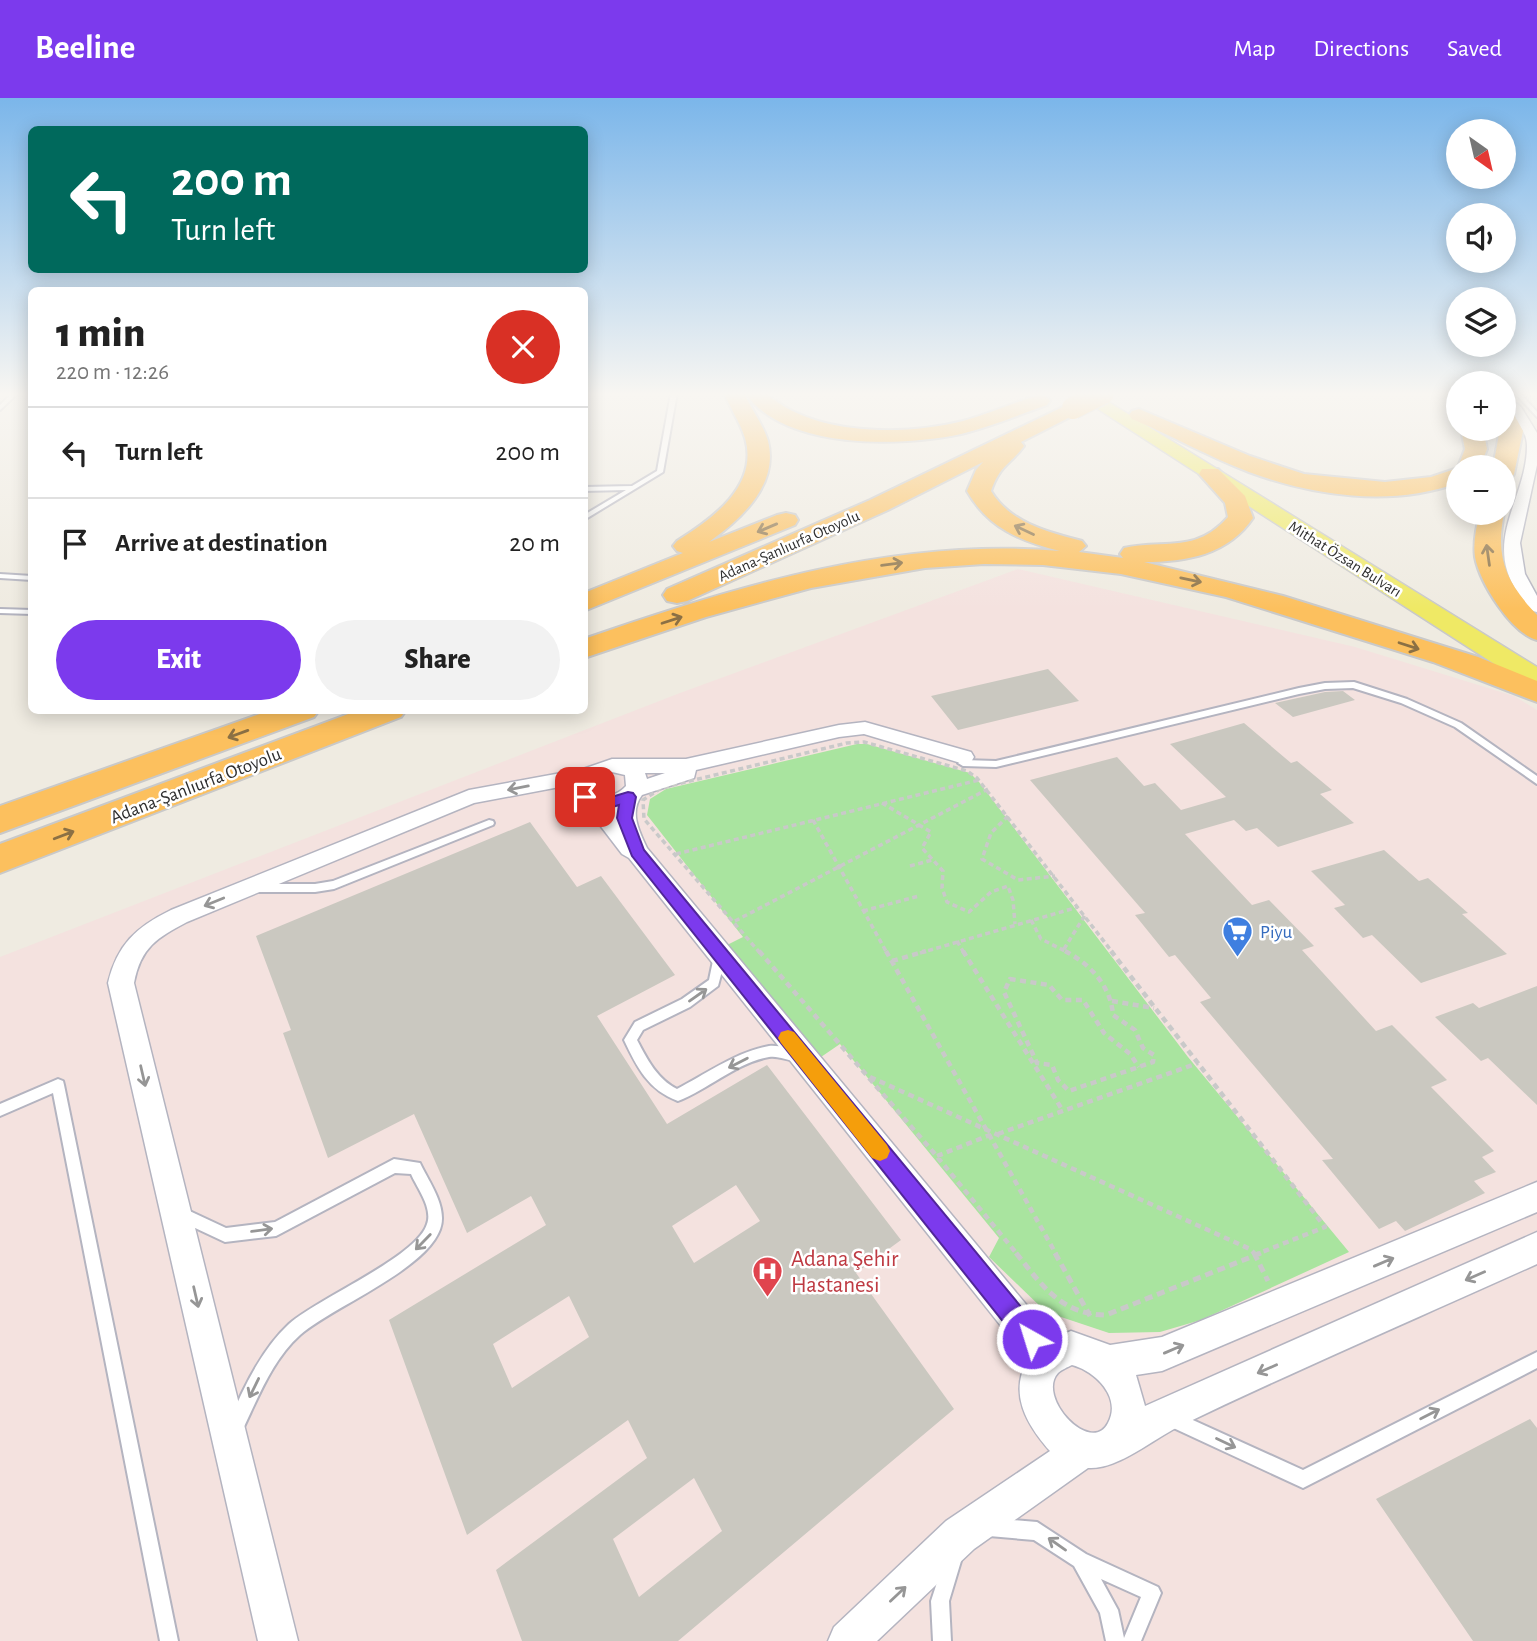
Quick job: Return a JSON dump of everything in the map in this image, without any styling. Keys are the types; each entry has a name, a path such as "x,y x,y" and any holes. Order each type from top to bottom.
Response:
{"highway":[{"path":"588,592 689,545 739,506 754,481 758,465"},
{"name":"Adana-Şanlıurfa Otoyolu","path":"884,477 911,465"},
{"name":"Adana-Şanlıurfa Otoyolu","path":"588,631 733,572 960,465"},
{"path":"992,465 986,470 979,491 986,505 1016,527 1056,542 1112,552 1151,555 1194,550 1233,531 1241,518 1237,500 1210,474"},
{"path":"1253,465 1310,482 1352,487 1402,488 1446,480"},
{"name":"Adana-Şanlıurfa Otoyolu","path":"588,601 813,509"},
{"path":"1490,525 1487,544 1490,568 1504,592 1537,631"},
{"path":"588,648 704,610 839,572 935,559 1044,558 1157,572 1225,588 1451,659 1537,693"},
{"name":"Adana-Şanlıurfa Otoyolu","path":"0,820 292,714"},
{"name":"Adana-Şanlıurfa Otoyolu","path":"0,859 380,714"},
{"path":"300,746 396,714"}],"main road":[{"name":"Mithat Özsan Bulvarı","path":"1192,465 1537,679"},
{"name":"Mithat Özsan Bulvarı","path":"1221,465 1537,659"}],"street":[{"path":"1529,465 1516,509 1512,565 1519,584 1537,607"},
{"path":"278,1641 121,983 128,953 146,933 179,916 470,797 585,775 605,765 686,766 839,731 864,728 964,757 963,763 860,734 693,772 606,804 585,797 580,790 580,782 585,775"},
{"path":"623,767 635,774 637,781 624,818 637,852 1048,1358"},
{"path":"594,802 630,848 637,852"},
{"path":"1107,1363 1162,1354 1537,1197"},
{"path":"848,1641 969,1528 1101,1445 1537,1248"},
{"path":"1070,1348 1090,1352 1107,1363 1121,1381 1128,1402 1127,1423 1101,1445 1063,1441 1047,1424 1037,1404 1035,1383 1041,1365 1054,1352 1070,1348"}],"lane":[{"path":"588,516 660,472 661,465"},
{"path":"588,489 636,488"},
{"path":"593,490 601,496 603,508"},
{"path":"0,576 28,578"},
{"path":"0,611 28,612"},
{"path":"963,763 996,764 1299,691 1325,686 1354,685 1404,701 1458,725 1537,781"},
{"path":"247,888 316,888 334,885 489,823"},
{"path":"721,955 714,984 685,1003 639,1026 630,1040 651,1077 667,1091 678,1095 745,1059 771,1051 804,1057"},
{"path":"0,1110 58,1085 169,1641"},
{"path":"175,1211 225,1236 276,1228 394,1166 415,1168 436,1213 430,1236 412,1253 295,1329 263,1370 230,1438"},
{"path":"1164,1415 1303,1479 1537,1360"},
{"path":"942,1641 940,1601 969,1528 1037,1531 1080,1560 1152,1592 1132,1641"},
{"path":"1080,1560 1109,1610 1115,1641"}],"path":[{"path":"864,741 967,771 979,780 988,789 1325,1227 1106,1315 1090,1316 1068,1309 1052,1297 937,1156 644,819 642,811 643,800 661,788 864,741"},
{"path":"676,854 979,780"},
{"path":"735,921 988,789"},
{"path":"882,803 931,832 922,848 943,871 942,888 947,902 969,912 991,892 1008,886 1013,900 1015,924"},
{"path":"1008,816 991,833 982,859 1018,880 1055,876"},
{"path":"813,820 991,1133 1090,1316"},
{"path":"910,866 932,860"},
{"path":"863,911 919,896"},
{"path":"892,961 1078,907"},
{"path":"1063,950 1085,915"},
{"path":"1031,920 1041,939 1081,959 1104,985 1112,1001 1113,1015 1135,1030 1143,1048 1154,1055 1153,1062 1139,1067 1069,1091 1059,1080 1052,1065 1037,1063 1004,992 1010,979 1049,985 1062,1000 1083,1000 1105,1035 1124,1045 1139,1067"},
{"path":"957,941 1063,1111"},
{"path":"1112,1001 1156,1008"},
{"path":"937,1156 991,1133 1063,1111 1198,1063"},
{"path":"867,1075 1250,1249 1256,1255 1282,1304"}],"shaded area":[{"name":"Adana Şehir Hastanesi","path":"1018,569 1355,647 1514,696 1537,710 1537,1641 0,1641 0,957 680,693"}],"green space":[{"path":"857,744 867,744 970,773 979,782 1188,1057 1349,1252 1201,1320 1160,1332 1109,1333 1046,1312 989,1257 999,1238 840,1044 821,1057 727,945 743,937 647,815 650,799 666,789"}],"building":[{"path":"1048,669 1079,701 958,730 931,696"},
{"path":"1343,691 1355,700 1293,717 1275,703 1325,692"},
{"path":"1244,723 1291,763 1297,761 1332,790 1320,794 1354,823 1278,847 1257,828 1246,831 1234,820 1185,834 1252,905 1269,900 1314,946 1302,950 1376,1031 1392,1025 1447,1080 1431,1087 1494,1151 1482,1157 1496,1172 1474,1181 1485,1193 1405,1231 1396,1221 1379,1229 1322,1160 1333,1159 1200,1002 1211,998 1175,955 1169,957 1135,915 1145,913 1030,780 1117,757 1144,786 1155,783 1181,810 1226,797 1170,744"},
{"path":"530,822 577,887 601,876 675,975 597,1016 667,1124 767,1065 901,1240 856,1273 954,1409 678,1641 522,1641 496,1570 647,1458 628,1420 467,1535 389,1320 546,1225 531,1196 467,1233 414,1114 328,1158 283,1033 291,1030 256,936","holes":["736,1185 760,1221 694,1263 672,1226","569,1296 589,1337 512,1388 493,1344","694,1478 722,1531 639,1597 613,1539"]},
{"path":"1384,850 1419,881 1428,878 1468,913 1462,914 1507,954 1421,983 1372,935 1363,938 1334,908 1345,905 1311,871"},
{"path":"1537,986 1537,1105 1488,1058 1481,1061 1435,1017 1473,1003 1479,1008"},
{"path":"1530,1419 1537,1428 1537,1641 1473,1641 1376,1499"}],"slow traffic":[{"path":"788,1038 880,1151"}],"place":[{"name":"Piyu","path":"1237,959"},
{"name":"Adana Şehir Hastanesi","path":"768,1299"}],"route":[{"path":"585,797 606,804 628,797 624,818 637,852 1032,1339"}]}
